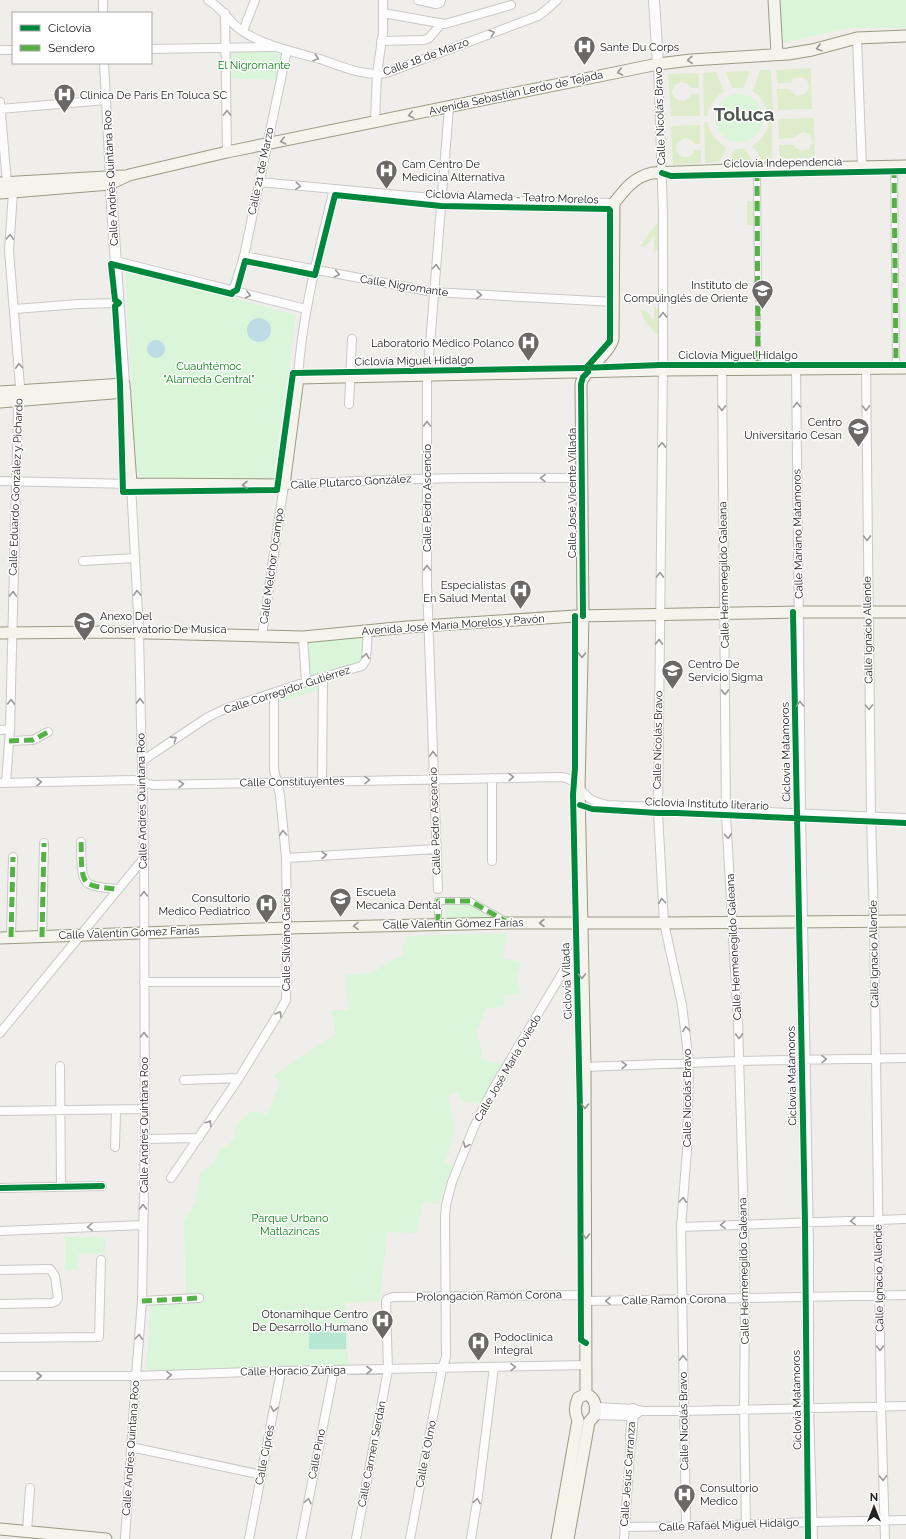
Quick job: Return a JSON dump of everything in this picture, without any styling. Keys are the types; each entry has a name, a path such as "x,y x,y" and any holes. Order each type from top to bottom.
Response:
{"main road":[{"path":"774,0 777,54"},
{"name":"Avenida Sebastián Lerdo de Tejada","path":"0,193 6,186 110,180 227,152 658,64 691,60 800,53 856,38 906,36"},
{"path":"614,203 626,188 636,179 648,174 757,169 906,166"},
{"name":"Calle José Vicente Villada","path":"586,1394 585,1067 579,788 583,616 581,384 583,377 610,346 613,339 614,203"},
{"path":"298,378 722,369 758,366 796,369 901,368"},
{"name":"Calle Melchor Ocampo","path":"284,485 298,378"},
{"path":"0,392 19,395 124,388"},
{"name":"Calle Andrés Quintana Roo","path":"124,388 132,484"},
{"path":"0,402 19,395"},
{"name":"Calle Plutarco González","path":"132,484 284,485"},
{"name":"Avenida José María Morelos y Pavón","path":"0,633 139,632 303,636 428,625 583,616 799,612 906,612"},
{"name":"Calle Valentín Gómez Farías","path":"5,938 438,924 906,921"},
{"path":"557,1539 590,1416 594,1400 586,1394 580,1396 576,1403 575,1412 590,1416"},
{"path":"568,1539 590,1416"},
{"path":"0,1529 106,1539"}],"street":[{"path":"103,0 103,12"},
{"name":"Calle 18 de Marzo","path":"208,0 225,14 231,22 262,42 359,71 377,74 386,73 538,16 556,0"},
{"path":"243,31 255,0"},
{"path":"375,122 383,0"},
{"path":"422,1 436,4 440,3 441,0"},
{"name":"Calle Nicolás Bravo","path":"654,0 662,173 663,370 658,807 664,923 682,1005 689,1063 687,1150 681,1227 686,1526"},
{"path":"383,13 441,24 450,24 512,5"},
{"path":"225,14 227,152"},
{"path":"381,41 424,40 429,38 441,24"},
{"path":"856,38 862,167"},
{"path":"152,49 278,47"},
{"path":"0,50 12,50"},
{"name":"Calle 21 de Marzo","path":"233,292 244,256 287,50"},
{"name":"Calle Andrés Quintana Roo","path":"104,64 124,388"},
{"path":"0,109 106,100"},
{"name":"Calle Eduardo González y Pichardo","path":"0,102 9,252 19,364 10,730 3,783"},
{"name":"Calle Pedro Ascencio","path":"438,889 428,625 428,375 433,292 449,107"},
{"path":"894,166 901,368"},
{"path":"757,169 758,287"},
{"path":"259,182 442,199 614,203"},
{"name":"Calle Melchor Ocampo","path":"298,378 306,309 334,189"},
{"name":"Calle Nigromante","path":"244,256 433,292 614,302"},
{"path":"116,260 233,292 306,309"},
{"path":"14,309 79,304 119,303"},
{"path":"349,404 352,339"},
{"name":"Calle Ignacio Allende","path":"866,368 867,612 874,922 881,1406 885,1539"},
{"name":"Calle Hermenegildo Galeana","path":"722,369 726,809 734,923 744,1224 744,1409 746,1525"},
{"name":"Calle Mariano Matamoros","path":"796,369 801,813 810,1298 809,1408 813,1539"},
{"name":"Calle Plutarco González","path":"284,485 427,478 582,478"},
{"name":"Calle Plutarco González","path":"0,481 132,484"},
{"name":"Calle Andrés Quintana Roo","path":"125,1539 142,1301 145,1139 144,858 139,632 132,484"},
{"name":"Calle Melchor Ocampo","path":"262,636 284,485"},
{"path":"83,561 135,558"},
{"name":"Calle Corregidor Gutiérrez","path":"142,761 208,717 234,705 364,665 366,660 368,630"},
{"path":"303,636 306,682"},
{"path":"322,781 323,677"},
{"name":"Calle Silviano García","path":"171,1178 239,1078 286,1000 286,858 280,795 276,782 274,764 274,693"},
{"path":"0,730 10,730"},
{"path":"9,741 33,740 48,732"},
{"name":"Calle Constituyentes","path":"3,783 134,780 153,784 561,777 570,779 590,798 600,803 906,818"},
{"path":"492,778 492,861"},
{"path":"81,842 82,874 85,882 90,885 117,889"},
{"path":"42,937 44,843"},
{"path":"286,858 436,849"},
{"path":"5,938 13,857"},
{"path":"0,1033 144,858"},
{"path":"438,924 438,901 470,901 509,923"},
{"name":"Calle José María Oviedo","path":"442,1369 446,1357 445,1217 449,1191 456,1169 474,1127 493,1089 582,940"},
{"path":"144,982 287,982"},
{"path":"585,1067 739,1061 906,1058"},
{"path":"60,1066 61,1186"},
{"path":"184,1080 239,1078"},
{"path":"0,1111 116,1111 144,1109"},
{"path":"115,1147 116,1111"},
{"path":"145,1139 199,1138"},
{"path":"0,1188 102,1186"},
{"path":"681,1227 906,1219"},
{"path":"0,1231 143,1225"},
{"path":"0,1338 99,1337 101,1260"},
{"path":"0,1270 50,1269 55,1276 58,1298 52,1303 0,1304"},
{"name":"Calle Ramón Corona","path":"586,1298 682,1300 906,1295"},
{"name":"Prolongación Ramón Corona","path":"393,1297 446,1296 586,1298"},
{"name":"Calle Carmen Serdán","path":"356,1539 388,1370 386,1302 387,1299 393,1297"},
{"path":"142,1301 199,1298"},
{"name":"Calle Horacio Zúñiga","path":"0,1376 136,1376 281,1371 586,1365"},
{"path":"471,1539 478,1496 494,1367"},
{"name":"Calle el Olmo","path":"410,1539 442,1369"},
{"name":"Calle Pino","path":"300,1539 334,1370"},
{"name":"Calle Ciprés","path":"249,1539 281,1371"},
{"path":"590,1416 636,1412 906,1406"},
{"name":"Calle Jesús Carranza","path":"624,1539 631,1439 636,1412"},
{"path":"131,1447 262,1475"},
{"path":"27,1531 30,1488"},
{"name":"Calle Rafael Miguel Hidalgo","path":"624,1527 665,1528 686,1526 906,1520"}],"green space":[{"path":"780,0 906,0 906,28 850,28 782,43"},
{"name":"El Nigromante","path":"278,50 283,52 278,80 228,78 228,52"},
{"path":"811,68 812,109 778,110 777,89 790,89 795,95 800,96 806,93 809,86 807,80 800,77 793,79 791,83 777,83 776,70"},
{"path":"760,70 771,70 773,110 767,110 760,97 753,91"},
{"path":"750,71 743,88 733,88 725,72"},
{"path":"716,72 724,91 713,102 707,116 704,116 703,73"},
{"path":"699,73 699,88 691,88 688,84 681,82 675,85 672,92 676,99 683,101 690,98 691,94 699,94 700,116 671,116 668,74"},
{"path":"739,94 748,96 756,101 761,109 763,118 761,127 756,135 748,140 739,142 730,140 722,135 717,127 715,118 717,109 722,101 730,96"},
{"path":"814,118 815,157 780,159 779,145 794,145 802,151 809,149 813,142 810,135 803,132 794,138 779,139 778,119"},
{"path":"769,120 772,120 772,159 762,160 752,146 764,135"},
{"path":"704,122 708,122 714,137 727,148 719,162 705,163"},
{"path":"700,125 700,144 695,144 692,140 685,138 678,142 676,149 680,155 684,157 691,156 695,150 701,150 701,163 673,165 671,126"},
{"path":"745,148 752,161 728,162 736,149"},
{"path":"747,201 756,201 756,225 747,225"},
{"path":"658,222 660,223 660,247 654,252 654,235 647,245 640,247 647,236"},
{"name":"Cuauhtémoc \"Alameda Central\"","path":"125,269 296,315 273,479 141,479 136,471"},
{"path":"654,306 659,310 659,334 657,335 646,323 640,310 647,311 652,319 654,319"},
{"path":"365,635 364,663 308,678 306,641"},
{"path":"319,681 320,690 277,703 277,695"},
{"path":"445,905 470,905 490,918 445,918"},
{"name":"Parque Urbano Matlazincas","path":"507,933 503,958 521,962 516,978 521,995 505,995 503,1007 486,1008 476,1034 481,1047 481,1059 506,1065 483,1104 463,1102 457,1091 448,1096 455,1129 445,1162 452,1165 439,1205 423,1202 416,1233 387,1232 380,1301 346,1303 348,1368 146,1372 151,1305 186,1303 184,1220 194,1205 201,1172 214,1164 219,1150 233,1141 238,1122 252,1111 267,1114 280,1082 273,1076 336,1034 331,1010 348,1010 346,975 371,973 402,955 406,936"},
{"path":"65,1237 105,1237 105,1253 78,1254 78,1270 65,1270"},
{"path":"309,1328 346,1328 346,1349 309,1349"}],"water":[{"path":"259,318 268,321 271,330 268,339 259,342 250,339 247,330 250,321"},
{"path":"156,340 162,343 165,349 162,355 156,358 150,355 147,349 150,343"}],"tunnel":[{"path":"758,287 758,362"}],"marked path":[{"path":"894,168 896,368"},
{"path":"757,171 758,367"},
{"path":"9,741 33,740 48,732"},
{"path":"81,842 82,872 86,881 89,884 103,888 117,889"},
{"path":"42,937 44,843"},
{"path":"11,937 13,857"},
{"path":"438,924 438,901 470,901 509,923"},
{"path":"142,1301 199,1298"}],"cycle path":[{"name":"Ciclovía Independencia","path":"662,173 671,176 906,171"},
{"name":"Ciclovía Alameda - Teatro Morelos","path":"586,368 610,341 609,209 441,206 335,195 315,275 245,261 237,290 232,294 111,264 115,300 119,303 115,306 120,384 123,492 277,490 293,373 583,368 660,365 906,365"},
{"path":"583,616 581,384 583,377 588,372"},
{"name":"Ciclovía Matamoros","path":"793,612 805,1223 808,1539"},
{"name":"Ciclovía Villada","path":"575,616 575,768 573,795 580,1111 581,1340 586,1343"},
{"name":"Ciclovía Instituto literario","path":"580,805 592,809 658,813 906,823"},
{"path":"0,1188 102,1186"}],"place":[{"name":"Sante Du Corps","path":"584,66"},
{"name":"Clinica De Paris En Toluca SC","path":"64,114"},
{"name":"Cam Centro De Medicina Alternativa","path":"387,190"},
{"name":"Instituto de Compuinglés de Oriente","path":"763,310"},
{"name":"Laboratorio Médico Polanco","path":"529,362"},
{"name":"Centro Universitario Cesan","path":"858,448"},
{"name":"Especialistas En Salud Mental","path":"521,610"},
{"name":"Anexo Del Conservatorio De Musica","path":"84,642"},
{"name":"Centro De Servicio Sigma","path":"672,690"},
{"name":"Escuela Mecanica Dental","path":"341,918"},
{"name":"Consultorio Medico Pediatrico","path":"266,924"},
{"name":"Otonamihque Centro De Desarrollo Humano","path":"383,1340"},
{"name":"Podoclinica Integral","path":"478,1362"},
{"name":"Consultorio Medico","path":"684,1514"}],"district":[{"name":"Toluca","path":"744,114"}]}
